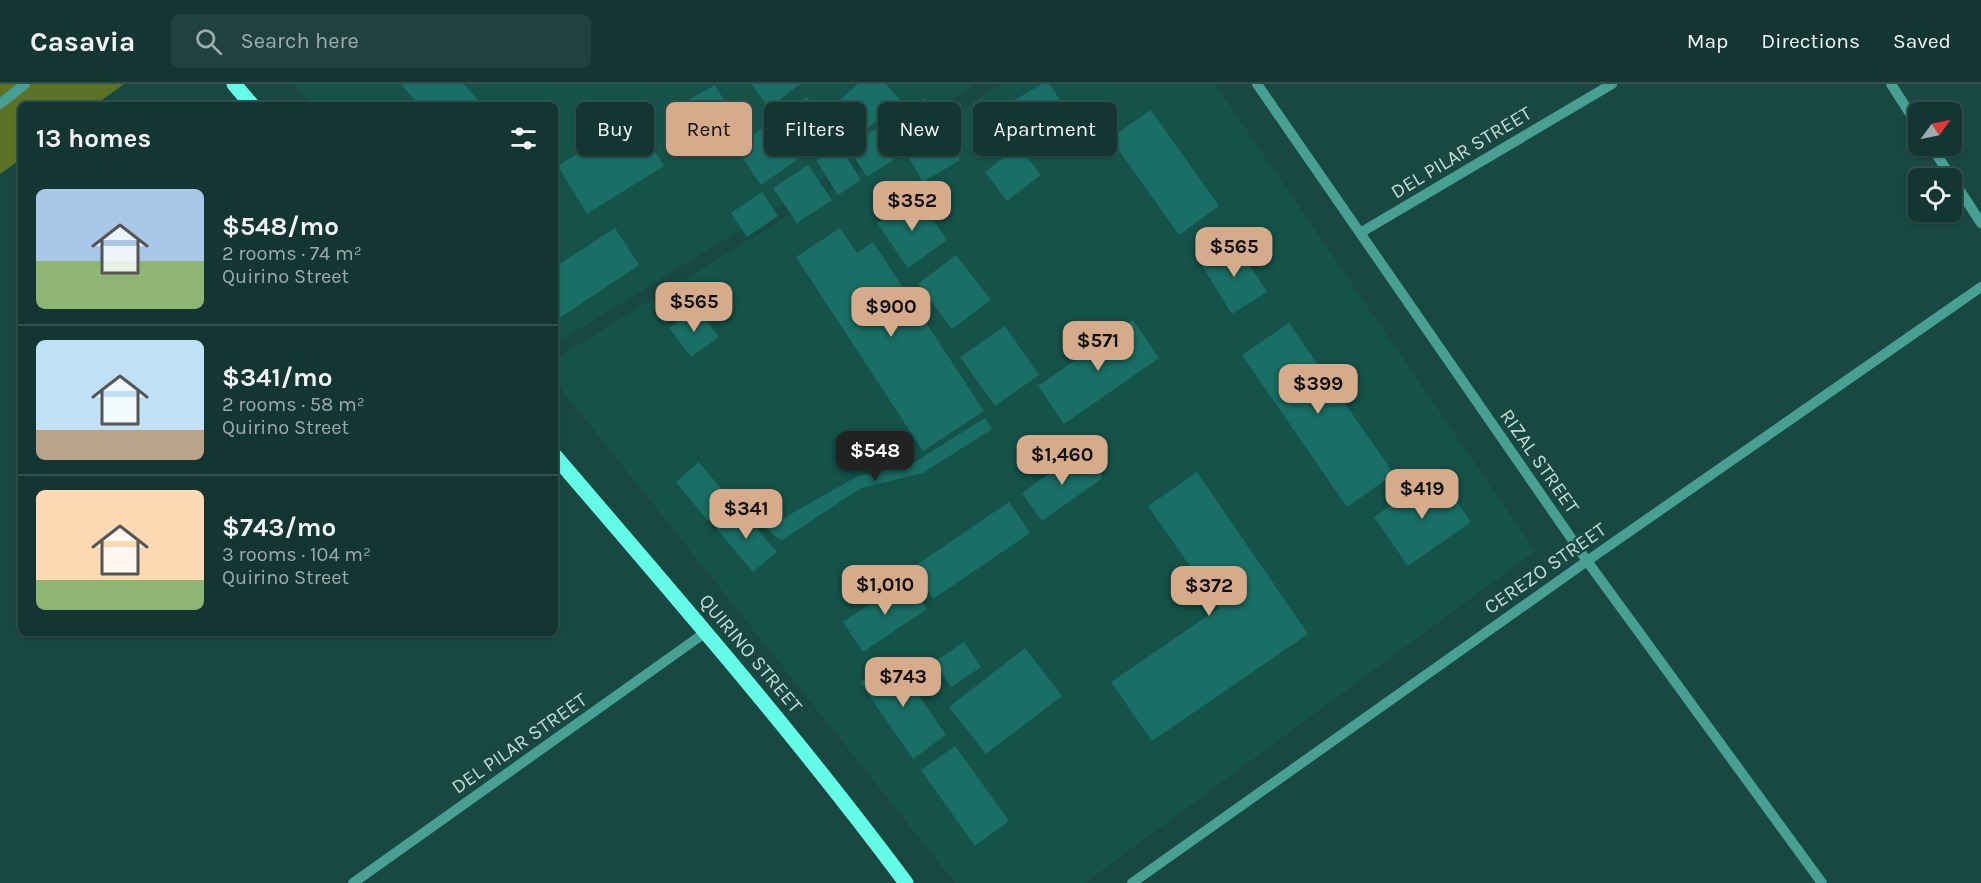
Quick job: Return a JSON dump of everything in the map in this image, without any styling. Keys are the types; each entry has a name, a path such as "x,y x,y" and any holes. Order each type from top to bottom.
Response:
{"main road":[{"path":"234,84 249,102"},
{"name":"QUIRINO STREET","path":"558,459 814,762 906,883"}],"street":[{"path":"0,104 25,84"},
{"name":"RIZAL STREET","path":"1257,84 1587,561 1822,883"},
{"name":"DEL PILAR STREET","path":"1360,233 1612,84"},
{"path":"1891,84 1908,110"},
{"path":"1937,156 1981,223"},
{"name":"CEREZO STREET","path":"1132,883 1981,286"},
{"name":"DEL PILAR STREET","path":"353,883 370,878 706,632"}],"shaded area":[{"path":"294,84 977,84 948,102 878,102 878,145 866,152 866,102 764,102 764,156 860,156 558,342 558,102 309,102"},
{"path":"1002,84 1215,84 1535,551 1085,883 955,883 558,385 558,357 885,156 961,156 961,109"}],"green space":[{"path":"0,84 124,84 99,102 18,102 18,161 0,174"}],"building":[{"path":"401,84 464,84 479,102 416,102"},
{"path":"751,84 800,84 777,102 764,102"},
{"path":"858,84 886,84 900,100 878,102 878,119 866,130 866,102 838,102"},
{"path":"1042,84 1050,84 1061,102 1011,102"},
{"path":"715,85 725,102 685,102"},
{"path":"807,97 811,102 800,102"},
{"path":"1151,110 1219,206 1179,235 1117,148 1117,133"},
{"path":"764,127 764,156 803,156 761,185 741,156 752,156 752,135"},
{"path":"878,127 878,156 900,156 867,177 853,156 866,156 866,135"},
{"path":"654,150 664,166 587,214 558,166 576,155 654,156"},
{"path":"822,156 846,156 861,180 838,195 816,160"},
{"path":"908,156 958,156 960,160 923,182"},
{"path":"1005,156 1026,156 1041,175 1007,201 985,172"},
{"path":"808,165 832,200 797,223 773,188"},
{"path":"762,192 778,216 747,237 731,213"},
{"path":"916,195 947,240 908,268 877,223"},
{"path":"615,228 639,265 558,319 558,265"},
{"path":"840,228 857,253 873,242 984,411 923,451 796,257"},
{"path":"1235,243 1267,292 1232,314 1201,264"},
{"path":"956,255 991,300 952,329 918,284"},
{"path":"697,308 719,337 691,357 669,328"},
{"path":"1133,320 1159,358 1064,424 1038,386"},
{"path":"1289,323 1394,474 1347,507 1242,355"},
{"path":"1005,326 1039,375 995,406 960,357"},
{"path":"985,418 992,429 923,473 861,488 781,541 766,528 856,477 915,462"},
{"path":"1083,450 1103,478 1042,521 1022,493"},
{"path":"699,462 731,501 708,521 676,482"},
{"path":"1197,472 1308,634 1152,741 1111,682 1219,608 1148,506"},
{"path":"1437,473 1471,522 1408,566 1374,517"},
{"path":"1009,502 1030,533 933,599 912,568"},
{"path":"738,507 777,552 753,572 715,527"},
{"path":"907,579 927,609 863,652 843,622"},
{"path":"964,642 981,667 951,687 934,662"},
{"path":"1025,648 1062,696 986,754 949,707"},
{"path":"893,658 946,735 913,759 860,682"},
{"path":"955,746 1009,821 975,846 921,770"}]}
